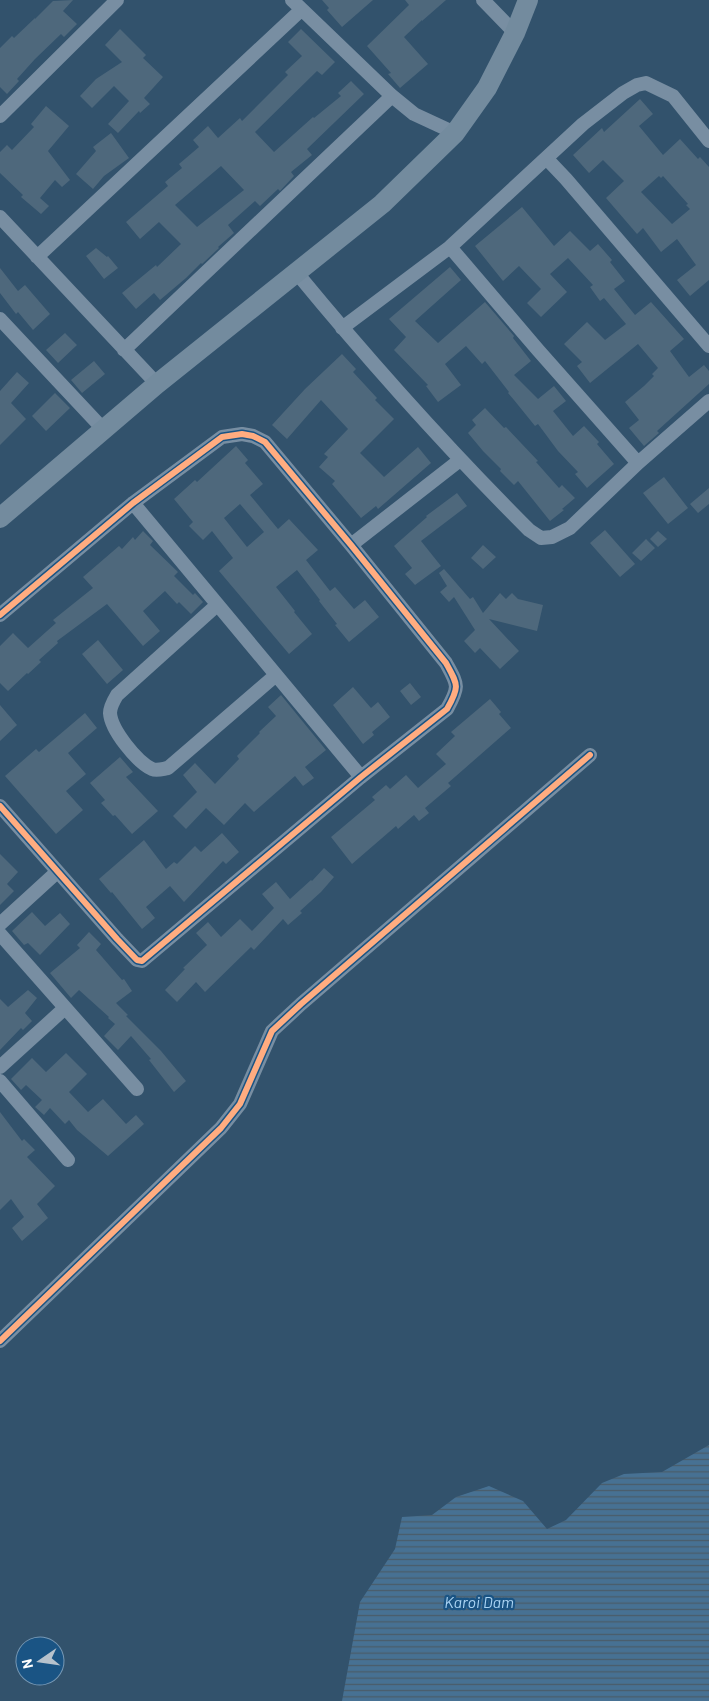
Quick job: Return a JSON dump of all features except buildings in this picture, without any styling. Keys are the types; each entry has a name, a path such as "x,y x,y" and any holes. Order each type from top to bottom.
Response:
{"street":[{"path":"0,116 117,0"},
{"path":"483,0 515,33"},
{"path":"0,518 157,384 382,204 455,134 487,88 515,33 528,0"},
{"path":"38,257 296,5 392,96 414,114 455,134"},
{"path":"342,328 450,247 583,124 623,93 636,86 646,84 673,96 709,141"},
{"path":"124,350 392,96"},
{"path":"547,159 709,346"},
{"path":"0,217 157,384"},
{"path":"450,247 638,463"},
{"path":"296,272 342,328 460,460 529,530 541,538 552,537 570,528 638,463 709,401"},
{"path":"0,318 104,430"},
{"path":"0,616 133,503 222,437 242,434 253,436 265,442 446,663 457,683 455,695 447,709 361,777 142,961 137,960 0,806"},
{"path":"351,545 460,460"},
{"path":"133,503 361,777"},
{"path":"217,605 117,695 110,712 114,726 127,746 150,768 156,770 168,768 276,675"},
{"path":"0,1341 221,1128 240,1104 272,1031 590,755"},
{"path":"0,924 57,872"},
{"path":"0,934 137,1088"},
{"path":"0,1067 65,1008"},
{"path":"0,1081 68,1160"}],"water":[{"name":"Karoi Dam","path":"709,1445 709,1701 342,1701 360,1602 395,1549 402,1517 432,1515 456,1497 489,1486 523,1501 547,1529 566,1520 602,1483 624,1474 662,1472"}],"cycle path":[{"path":"0,615 133,503 222,437 242,434 253,436 265,442 446,663 456,686 447,709 361,777 142,961 137,960 117,939 0,806"},
{"path":"0,1341 221,1128 240,1104 272,1031 590,755"}]}
